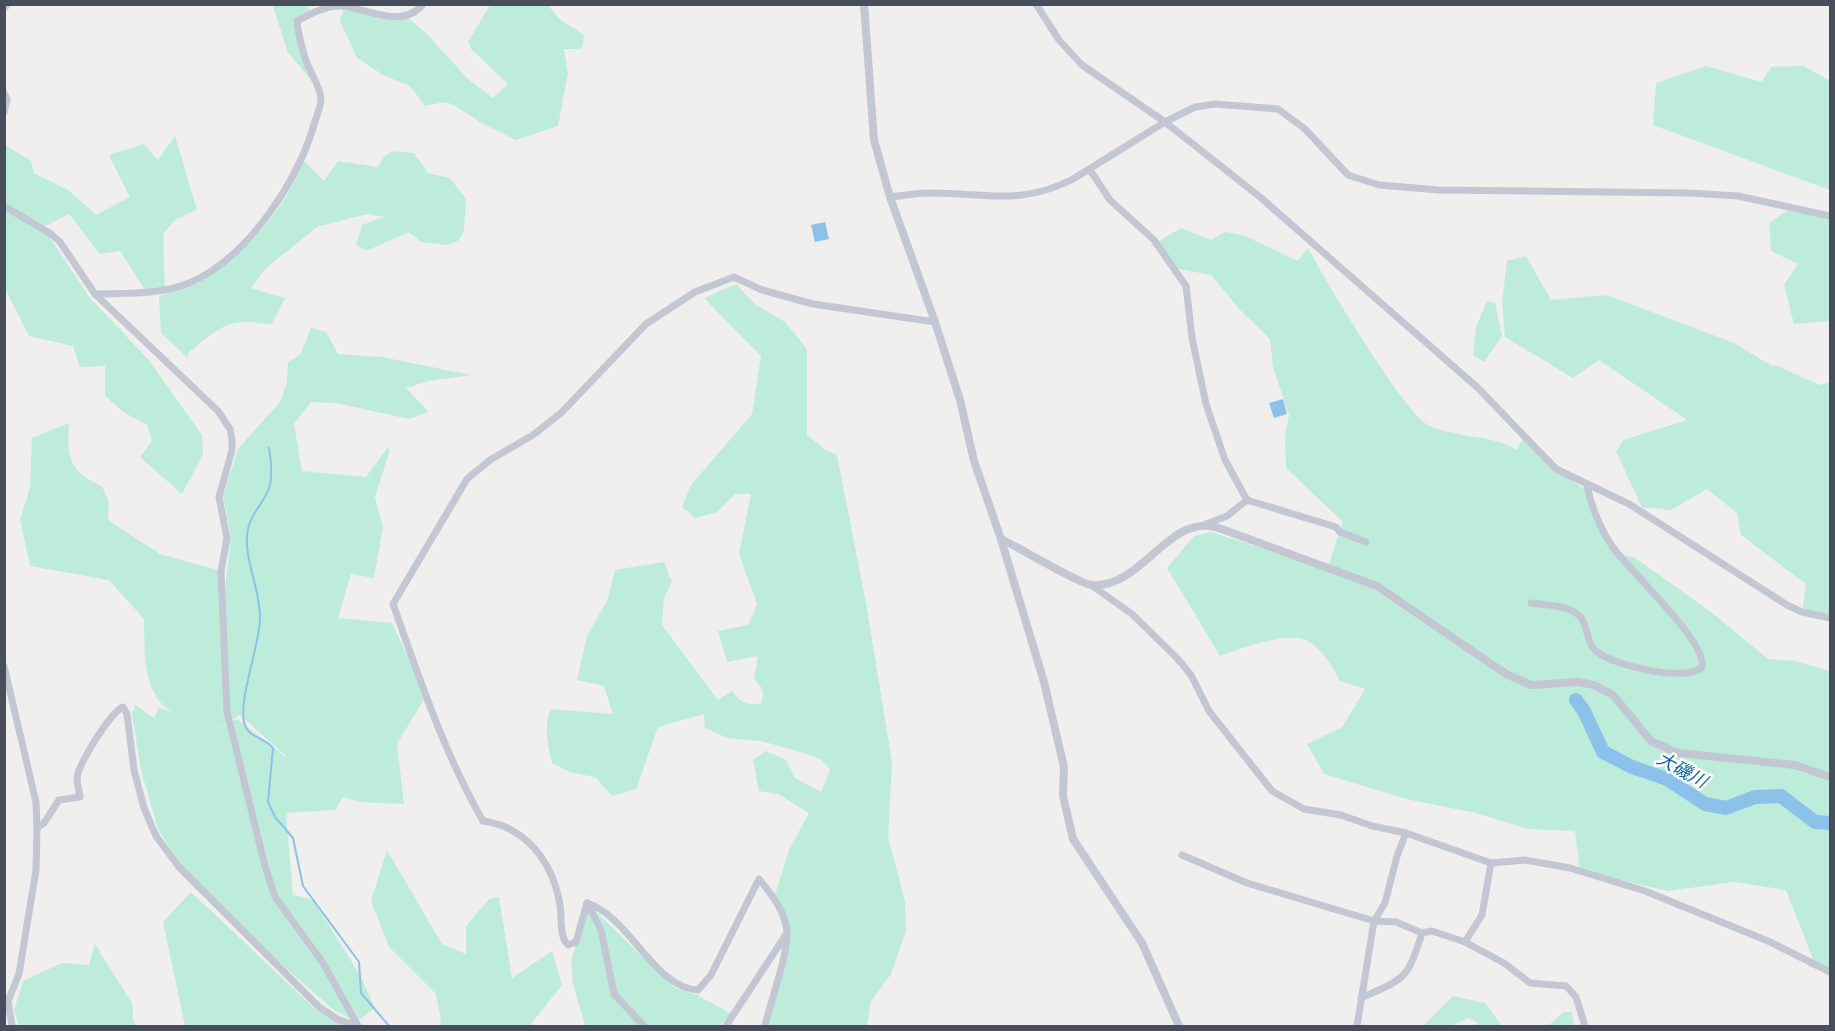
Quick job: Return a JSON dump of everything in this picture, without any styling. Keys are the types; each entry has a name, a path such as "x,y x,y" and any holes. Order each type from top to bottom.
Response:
{"street":[{"path":"95,294 147,293 187,284 204,276 246,240 273,210 294,178 308,149 321,98 306,60 297,21 321,10 340,6 379,15 405,16 423,4"},
{"path":"864,4 874,140 890,197 936,322 960,400 974,461 1001,538 1055,724 1064,767 1063,796 1072,839 1143,943 1179,1026"},
{"path":"1036,4 1059,40 1082,65 1165,122 1269,205 1478,388 1556,469 1587,486 1629,504 1787,605 1802,612 1830,618"},
{"path":"4,93 7,99 4,113"},
{"path":"890,197 930,192 1024,197 1058,187 1090,170 1165,122 1195,107 1215,104 1278,109 1305,129 1348,175 1379,185 1439,190 1689,192 1738,196 1830,216"},
{"path":"1090,170 1110,200 1154,240 1186,286 1192,338 1206,404 1225,460 1246,500 1336,527 1340,532 1366,542"},
{"path":"4,206 51,234 60,242 95,294 218,411 230,429 232,450 219,497 227,538 222,571 227,712 265,866 275,897 322,963 357,1026"},
{"path":"587,903 576,942 568,945 563,939 560,904 546,862 520,835 499,823 483,821 471,802 428,703 393,604 454,499 467,479 490,460 533,435 561,413 646,324 695,292 726,278 734,277 762,290 813,304 936,322"},
{"path":"1531,603 1578,613 1584,621 1592,648 1606,658 1641,669 1668,673 1693,673 1702,668 1702,657 1684,630 1653,590 1611,545 1598,522 1587,486"},
{"path":"1091,585 1122,579 1182,532 1227,516 1246,500"},
{"path":"1206,524 1260,541 1377,586 1506,674 1531,685 1578,682 1594,685 1613,695 1651,741 1678,753 1795,765 1830,777"},
{"path":"1001,538 1091,585 1132,614 1191,675 1209,711 1272,791 1304,810 1341,815 1372,826 1406,833 1491,863 1525,860 1549,863 1645,891 1768,941 1830,972"},
{"path":"4,666 36,802 37,828 36,870 19,974 8,1001 12,1026"},
{"path":"37,828 44,823 59,800 80,797 77,778 85,758 108,721 117,710 123,707 127,714 142,798 156,836 178,867 319,1006 337,1019 357,1026"},
{"path":"1358,1026 1374,921 1385,903 1397,856 1406,833"},
{"path":"1182,855 1247,883 1374,921 1396,922 1422,933 1432,931 1465,942 1504,963 1530,983 1566,986 1576,997 1585,1026"},
{"path":"1465,942 1482,915 1491,863"},
{"path":"587,903 596,906 628,934 674,983 686,989 698,990 711,975 759,879 772,894 788,931 781,969 765,1026"},
{"path":"587,903 601,930 614,994 644,1026"},
{"path":"726,1026 788,931"},
{"path":"1361,998 1396,983 1408,970 1422,933"}],"green space":[{"path":"273,5 307,5 311,14 297,21 317,87 287,51"},
{"path":"490,5 548,5 559,19 584,35 582,49 564,49 568,74 558,126 516,140 483,124 454,105 445,102 425,106 410,86 383,75 357,58 340,21 343,10 409,19 425,32 468,79 493,98 508,84 471,49 468,42"},
{"path":"1706,66 1762,82 1771,67 1804,66 1830,81 1830,190 1653,125 1656,83"},
{"path":"175,136 197,210 175,220 163,234 165,289 147,293 120,251 100,254 69,214 43,227 90,298 148,359 202,435 203,454 182,494 140,457 152,441 147,425 123,412 105,396 105,366 80,367 73,346 29,336 5,289 4,144 31,161 34,173 68,190 96,215 130,197 109,155 144,144 158,160"},
{"path":"393,151 414,153 428,173 450,178 466,199 464,231 459,240 448,245 421,242 409,232 366,251 356,245 362,225 384,217 367,214 317,227 265,269 251,288 285,298 271,325 245,322 226,326 217,330 188,353 188,358 161,333 159,296 207,274 228,261 246,245 278,208 304,161 324,181 338,161 378,167 384,156"},
{"path":"1791,208 1830,218 1830,321 1794,324 1784,285 1798,264 1771,251 1769,223"},
{"path":"1181,228 1211,240 1225,232 1243,235 1298,261 1308,248 1383,371 1416,414 1428,425 1449,432 1496,441 1516,450 1523,439 1553,466 1588,492 1615,554 1634,557 1711,612 1768,659 1796,661 1830,671 1830,970 1815,964 1786,890 1734,882 1668,891 1580,871 1575,831 1528,829 1476,813 1406,799 1324,774 1307,744 1342,727 1365,689 1340,681 1323,654 1308,641 1300,638 1277,639 1220,656 1167,568 1194,536 1211,532 1327,569 1343,522 1286,468 1285,437 1289,415 1273,367 1270,339 1241,311 1211,275 1175,268 1152,245"},
{"path":"1526,256 1551,300 1607,295 1734,343 1772,366 1775,365 1820,385 1830,382 1830,616 1802,614 1806,584 1741,535 1737,513 1707,489 1671,510 1642,507 1616,452 1623,440 1687,420 1599,360 1573,378 1505,337 1502,302 1507,261"},
{"path":"736,284 755,304 785,322 807,349 807,435 826,450 837,455 866,603 892,762 888,837 905,901 906,931 891,974 871,1001 867,1026 765,1026 786,940 774,898 789,850 809,813 778,794 759,791 753,760 766,751 786,760 795,778 821,792 830,770 822,760 761,741 727,738 705,728 704,714 658,727 636,789 612,796 595,777 572,773 552,763 548,742 547,722 551,709 613,714 604,686 577,680 587,636 608,599 615,570 664,562 672,581 664,598 662,625 718,700 732,691 747,703 760,704 762,700 762,690 754,679 758,656 727,662 718,631 748,625 757,604 739,554 751,494 735,494 717,512 695,518 682,507 691,485 752,414 761,356 704,298"},
{"path":"1487,301 1495,303 1502,336 1484,362 1473,355 1476,327"},
{"path":"311,328 326,332 338,354 382,357 471,375 428,381 406,388 429,412 409,419 336,403 311,402 294,424 302,471 366,477 388,447 390,450 375,497 383,527 374,578 351,574 338,618 392,623 426,696 397,744 404,804 360,802 343,797 335,810 286,813 293,895 313,900 360,975 375,1008 356,1022 334,1010 193,887 158,829 141,770 132,714 135,705 154,718 159,708 172,712 162,704 150,683 145,658 144,619 109,580 30,566 20,519 30,488 32,438 69,423 72,462 82,474 102,486 109,503 108,520 160,554 218,570 223,607 231,536 223,496 238,449 280,402 287,382 288,362 300,355","holes":["240,715 286,756 237,719 216,729"]},
{"path":"387,850 442,944 466,954 466,926 489,899 499,897 512,978 552,951 562,985 531,1024 533,1026 439,1026 441,1021 436,994 389,947 371,901"},
{"path":"191,892 315,1009 347,1026 185,1026 163,922"},
{"path":"587,903 675,988 695,994 732,1014 719,1026 585,1026 573,984 571,962"},
{"path":"95,944 133,1005 133,1018 136,1026 19,1026 14,1010 23,981 62,963 89,965"},
{"path":"1453,996 1485,1003 1502,1026 1477,1026 1478,1023 1468,1018 1451,1026 1423,1026"},
{"path":"1563,1012 1572,1012 1574,1026 1548,1026"}],"water":[{"path":"825,222 829,239 815,242 811,225"},
{"path":"1283,399 1287,414 1274,418 1269,403"}],"waterway":[{"path":"269,448 270,483 248,529 247,551 258,596 260,619 244,699 244,722 252,734 273,748 268,802 275,817 293,838 303,886 359,962 361,993 389,1026"},
{"name":"大磯川","path":"1576,700 1584,711 1603,752 1632,767 1667,779 1705,804 1726,808 1755,797 1781,796 1815,822 1830,823"}]}
